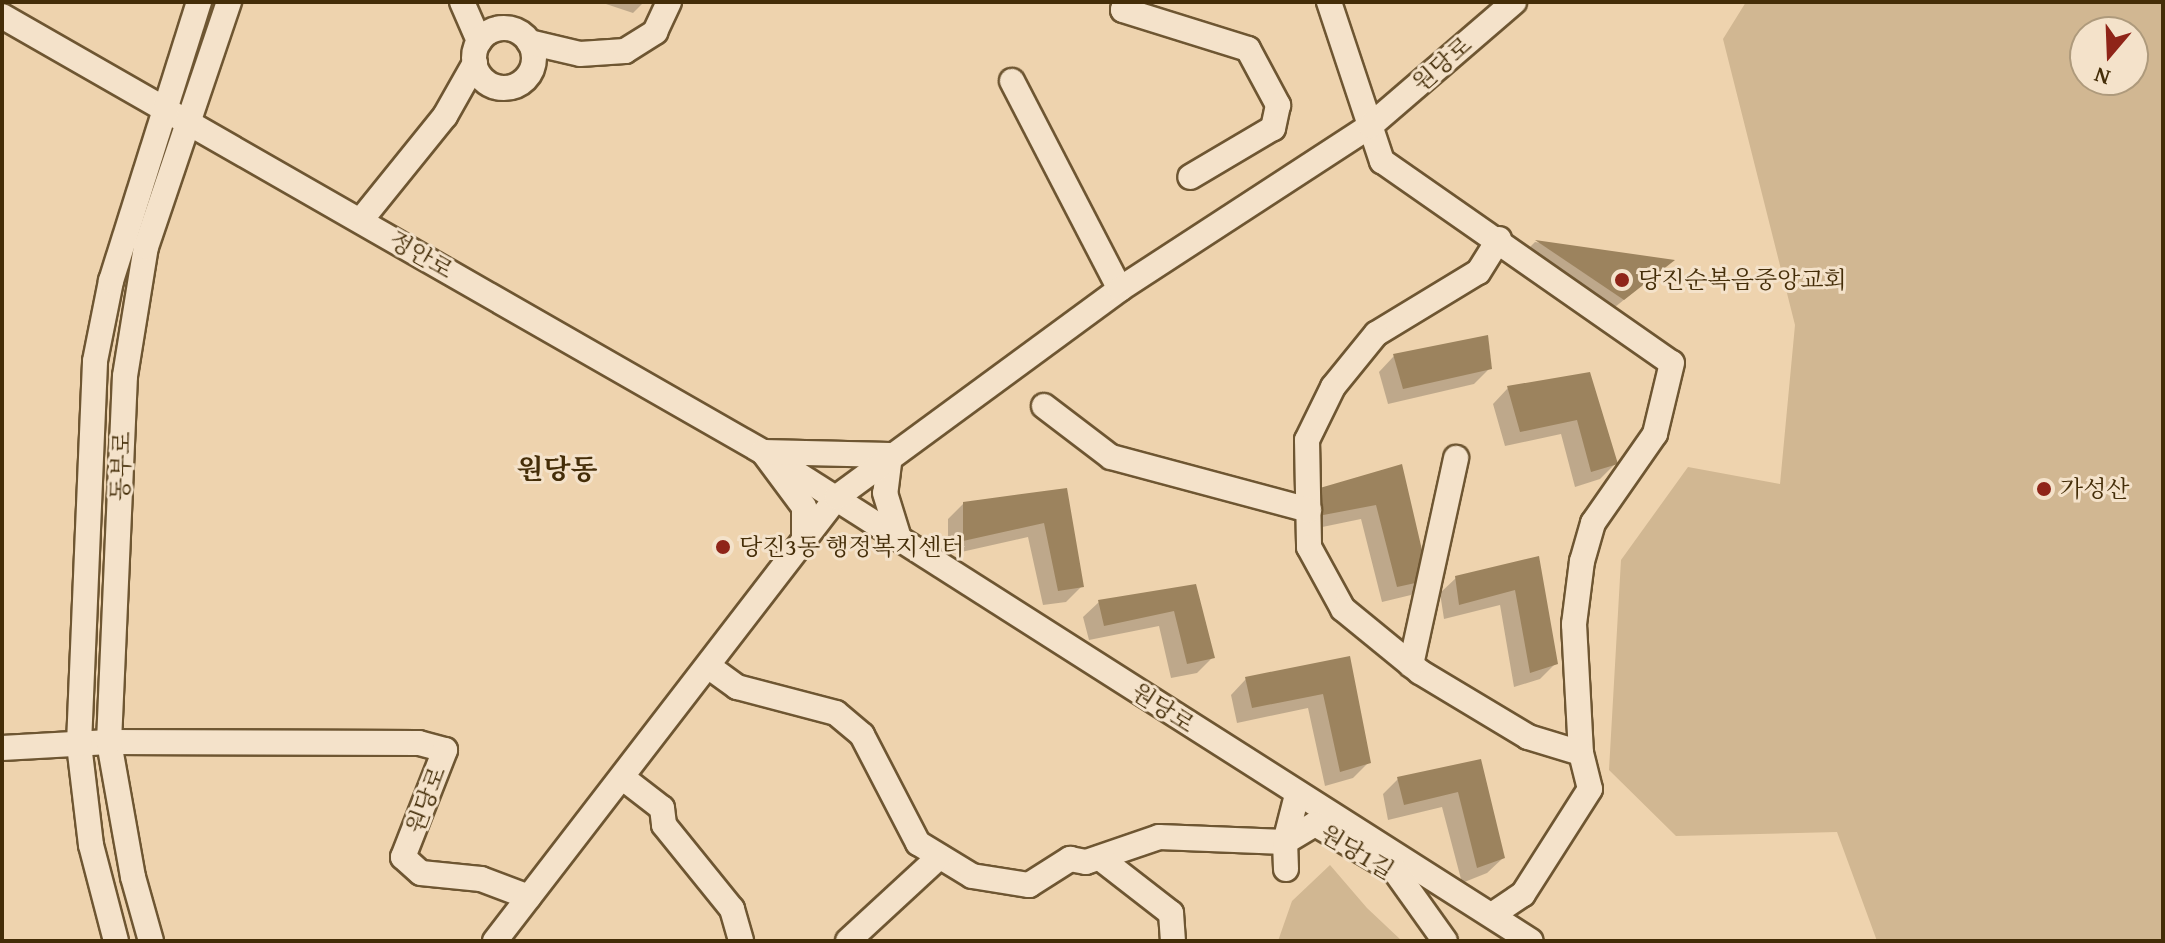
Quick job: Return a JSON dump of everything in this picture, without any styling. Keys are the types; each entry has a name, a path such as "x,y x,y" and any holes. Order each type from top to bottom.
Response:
{"street":[{"name":"동부로","path":"116,941 91,845 79,744 95,361 111,281 163,108 199,2"},
{"name":"동부로","path":"151,941 133,877 109,742 125,376 134,297 188,121 229,2"},
{"path":"464,2 500,28 519,32 529,42 580,54 625,51 655,32 669,2"},
{"path":"464,2 480,76 494,86"},
{"path":"1329,2 1382,161 1499,239 1672,363 1655,434 1593,523 1582,561 1574,624 1581,753 1590,789 1523,894 1492,915"},
{"name":"원당로","path":"495,941 837,497 890,455 1120,289 1370,126 1514,2"},
{"path":"1116,5 1248,49 1278,105 1273,128 1190,177"},
{"name":"정안로","path":"2,16 361,220 837,497"},
{"path":"361,220 445,116 477,52 500,28"},
{"path":"445,116 494,86 521,84 533,70 529,42"},
{"path":"1012,81 1120,289"},
{"path":"1499,239 1478,272 1376,334 1333,387 1307,440 1309,547 1343,609 1411,665 1528,737 1581,753"},
{"path":"1044,406 1111,457 1309,510"},
{"path":"763,452 890,455 885,490 898,535"},
{"path":"763,452 804,507 804,542"},
{"path":"1411,665 1456,458"},
{"name":"원당로","path":"837,497 1297,795 1531,941"},
{"name":"원당1길","path":"708,666 737,687 836,713 862,735 918,843 972,876 1029,885 1070,859 1100,858 1159,837 1285,842 1315,824 1395,871 1445,941"},
{"path":"2,748 109,742"},
{"name":"원당로","path":"109,742 419,743 445,750 403,857 421,873 481,879 529,897"},
{"path":"623,778 662,808 664,825 732,909 741,941"},
{"path":"1286,869 1285,842 1297,795"},
{"path":"848,941 939,857"},
{"path":"1100,858 1171,913 1173,941"}],"shaded area":[{"path":"1746,2 2163,2 2163,941 1877,941 1837,832 1676,836 1609,770 1621,560 1688,467 1780,484 1795,325 1723,39"},
{"path":"1330,865 1367,908 1402,941 1278,941 1292,901"}],"building":[{"name":"당진순복음중앙교회","path":"1535,240 1675,260 1624,300"},
{"path":"1488,335 1492,369 1403,389 1393,354"},
{"path":"1590,372 1618,464 1591,472 1577,420 1520,432 1507,386"},
{"path":"1402,464 1429,580 1397,587 1376,505 1318,516 1313,490"},
{"path":"1067,488 1084,587 1058,591 1044,523 963,541 963,502"},
{"path":"1539,556 1558,664 1530,673 1515,590 1459,605 1455,576"},
{"path":"1196,584 1215,658 1187,664 1174,611 1104,626 1098,600"},
{"path":"1350,656 1371,763 1340,772 1323,694 1252,708 1245,677"},
{"path":"1481,759 1505,858 1477,868 1458,792 1404,805 1397,777"}],"place":[{"name":"당진순복음중앙교회","path":"1622,280"},
{"name":"가성산","path":"2044,489"},
{"name":"당진3동 행정복지센터","path":"723,547"}],"district":[{"name":"원당동","path":"557,469"}]}
